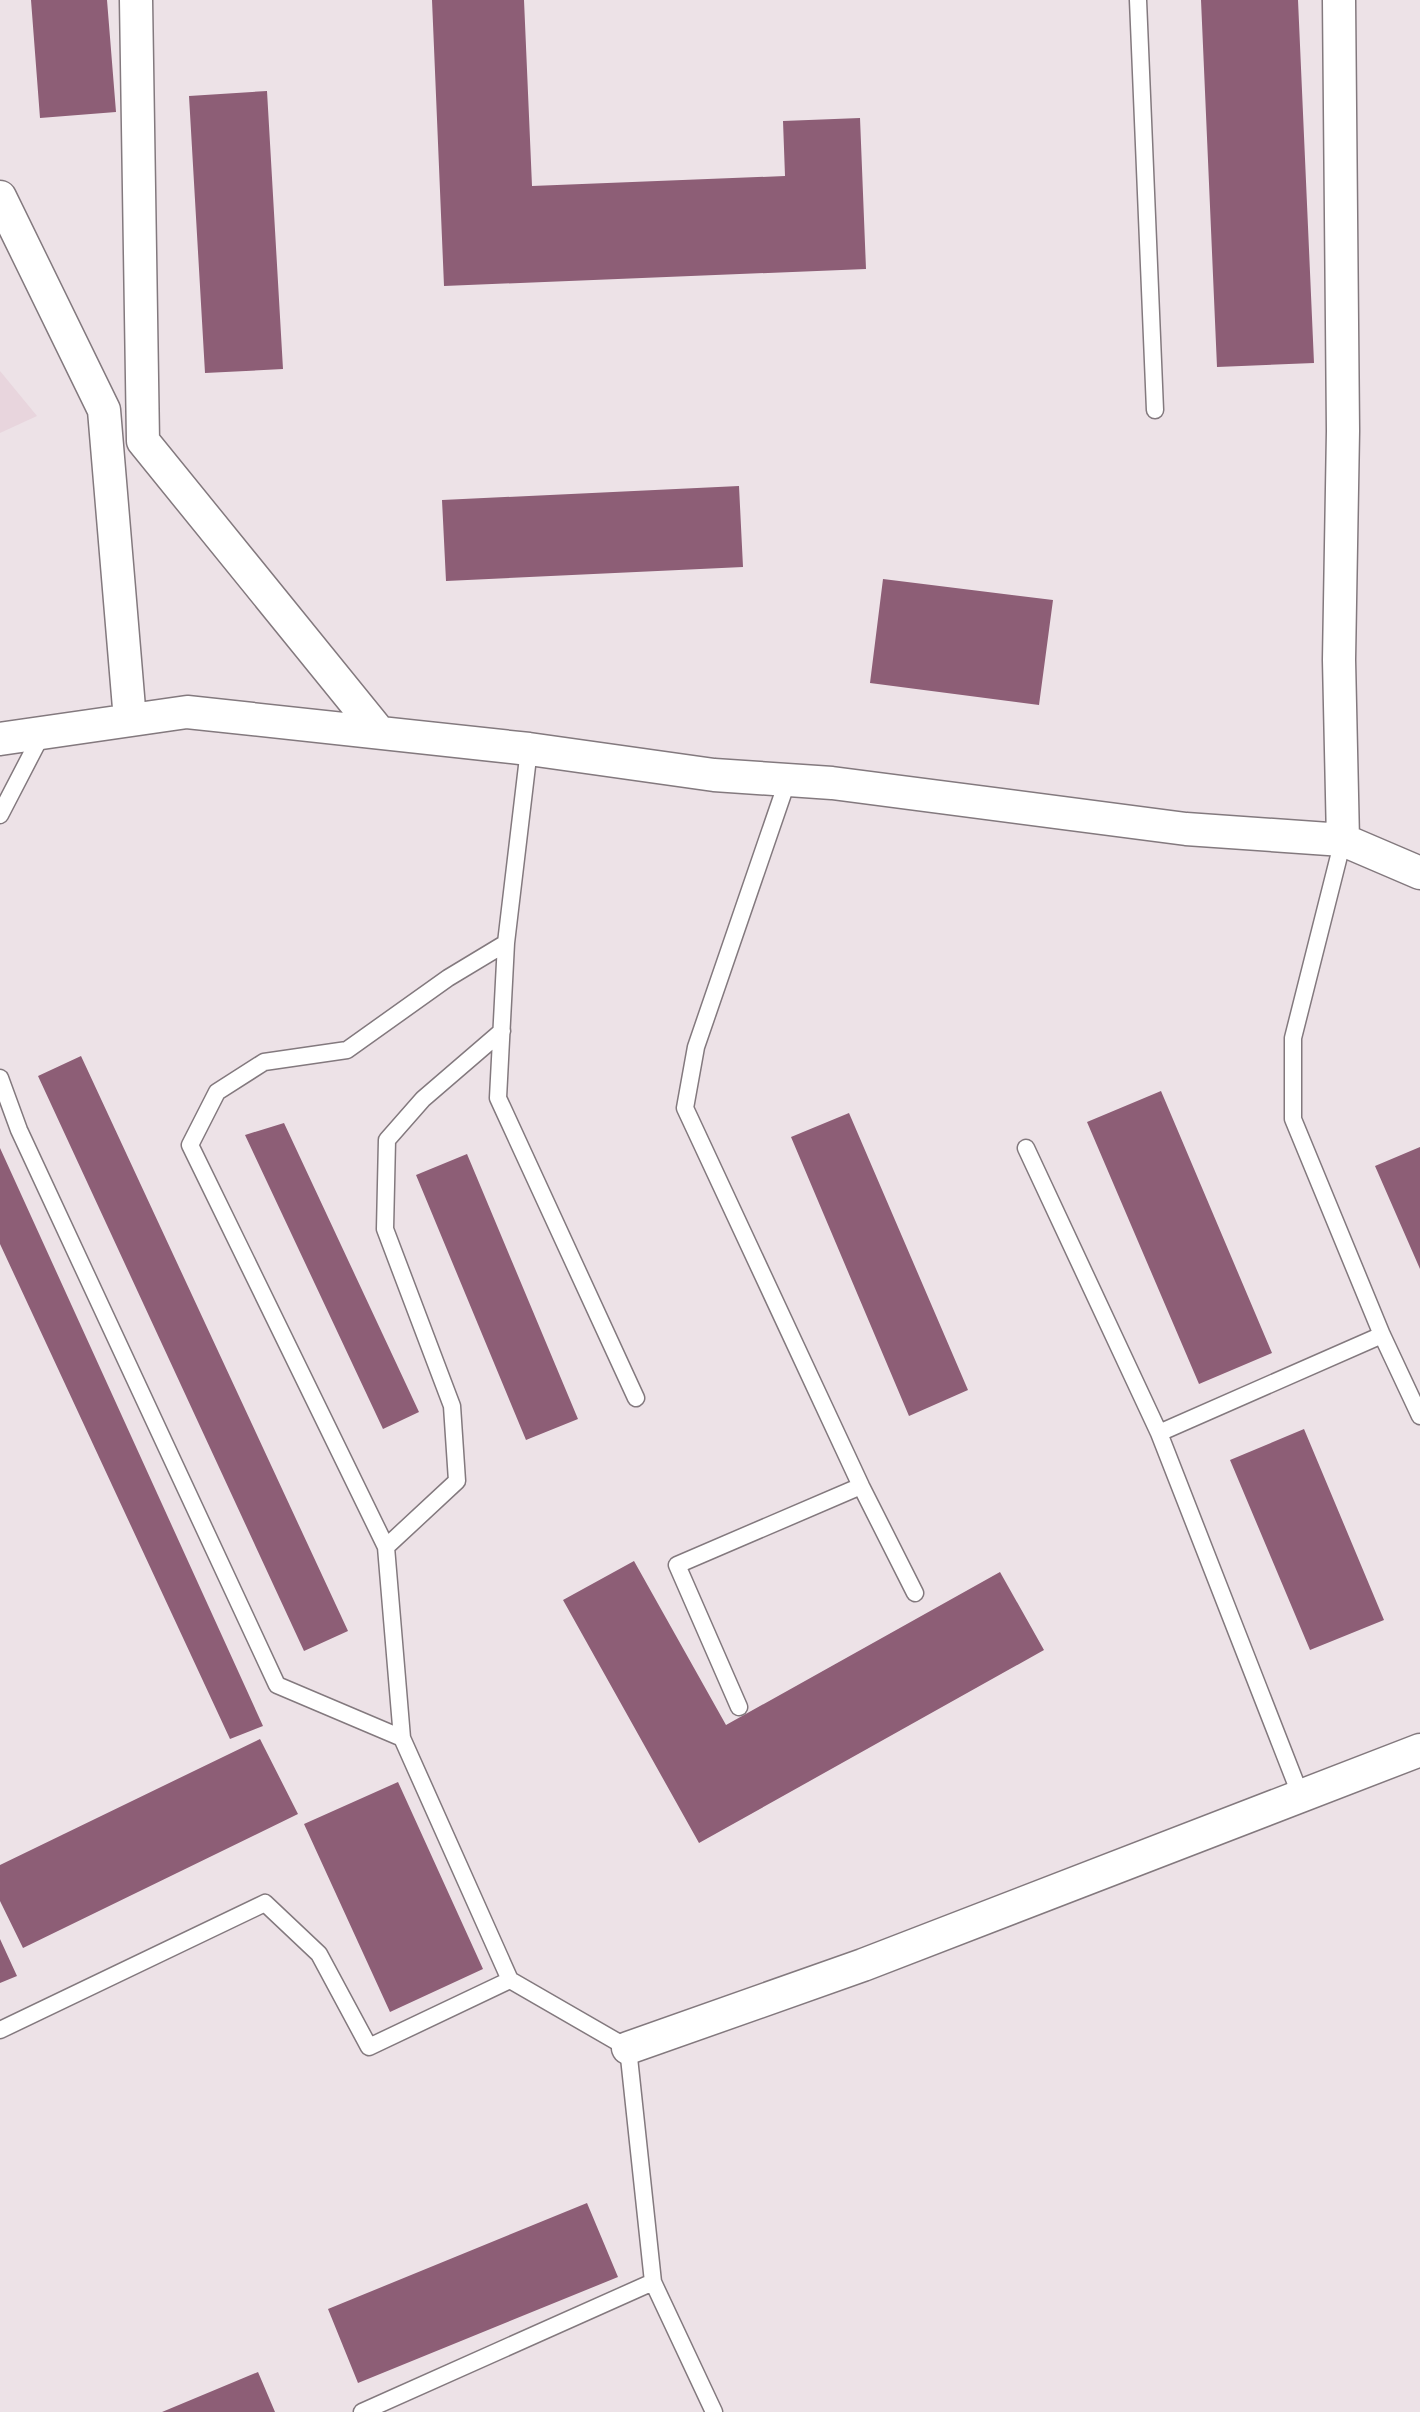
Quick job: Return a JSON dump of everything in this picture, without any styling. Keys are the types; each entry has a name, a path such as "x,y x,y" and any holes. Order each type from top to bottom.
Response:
{"street":[{"path":"136,0 143,441 379,732"},
{"path":"1339,0 1343,431 1339,660 1343,840"},
{"path":"0,197 104,410 130,720"},
{"path":"0,739 187,712 529,749 787,782 832,783 1186,828 1343,840 1418,874"},
{"path":"628,2048 863,1965 1300,1794 1420,1750"}],"lane":[{"path":"1138,0 1155,410"},
{"path":"0,815 43,732"},
{"path":"529,749 506,943 498,1098 636,1398"},
{"path":"787,782 696,1047 685,1108 861,1486 915,1593"},
{"path":"1343,840 1293,1038 1293,1119 1382,1335 1420,1416"},
{"path":"506,943 447,978 347,1050 264,1062 226,1086 217,1092 190,1145 386,1547 402,1738 510,1980 628,2048 653,2282 714,2412"},
{"path":"386,1547 457,1481 452,1406 384,1229 387,1140 423,1100 502,1031"},
{"path":"0,1079 19,1130 277,1685 402,1738"},
{"path":"1026,1148 1159,1433 1300,1794"},
{"path":"1159,1433 1382,1335"},
{"path":"739,1707 677,1565 861,1486"},
{"path":"0,2030 265,1903 319,1954 369,2047 510,1980"},
{"path":"362,2412 653,2282"}],"shaded area":[{"path":"0,371 37,416 0,433"}],"building":[{"path":"31,0 107,0 116,112 40,118"},
{"path":"432,0 524,0 532,186 785,176 783,121 860,118 866,269 444,286"},
{"path":"1201,0 1298,0 1314,363 1217,367"},
{"path":"267,91 283,369 205,373 189,96"},
{"path":"739,486 743,567 446,581 442,500"},
{"path":"883,579 1053,600 1039,705 870,683"},
{"path":"81,1056 348,1631 304,1651 38,1076"},
{"path":"1161,1091 1272,1353 1199,1384 1087,1122"},
{"path":"849,1113 968,1390 909,1416 791,1137"},
{"path":"284,1123 419,1412 383,1429 245,1135"},
{"path":"1420,1147 1420,1269 1375,1166"},
{"path":"0,1148 263,1726 230,1739 0,1244"},
{"path":"467,1154 578,1419 526,1440 416,1175"},
{"path":"1304,1429 1384,1620 1310,1650 1230,1460"},
{"path":"634,1561 726,1725 1000,1572 1044,1650 699,1843 563,1600"},
{"path":"260,1739 298,1814 23,1948 0,1901 0,1865"},
{"path":"398,1782 483,1969 390,2012 304,1824"},
{"path":"0,1939 17,1976 0,1983"},
{"path":"587,2203 618,2277 358,2383 328,2309"},
{"path":"258,2372 275,2412 162,2412"}]}
